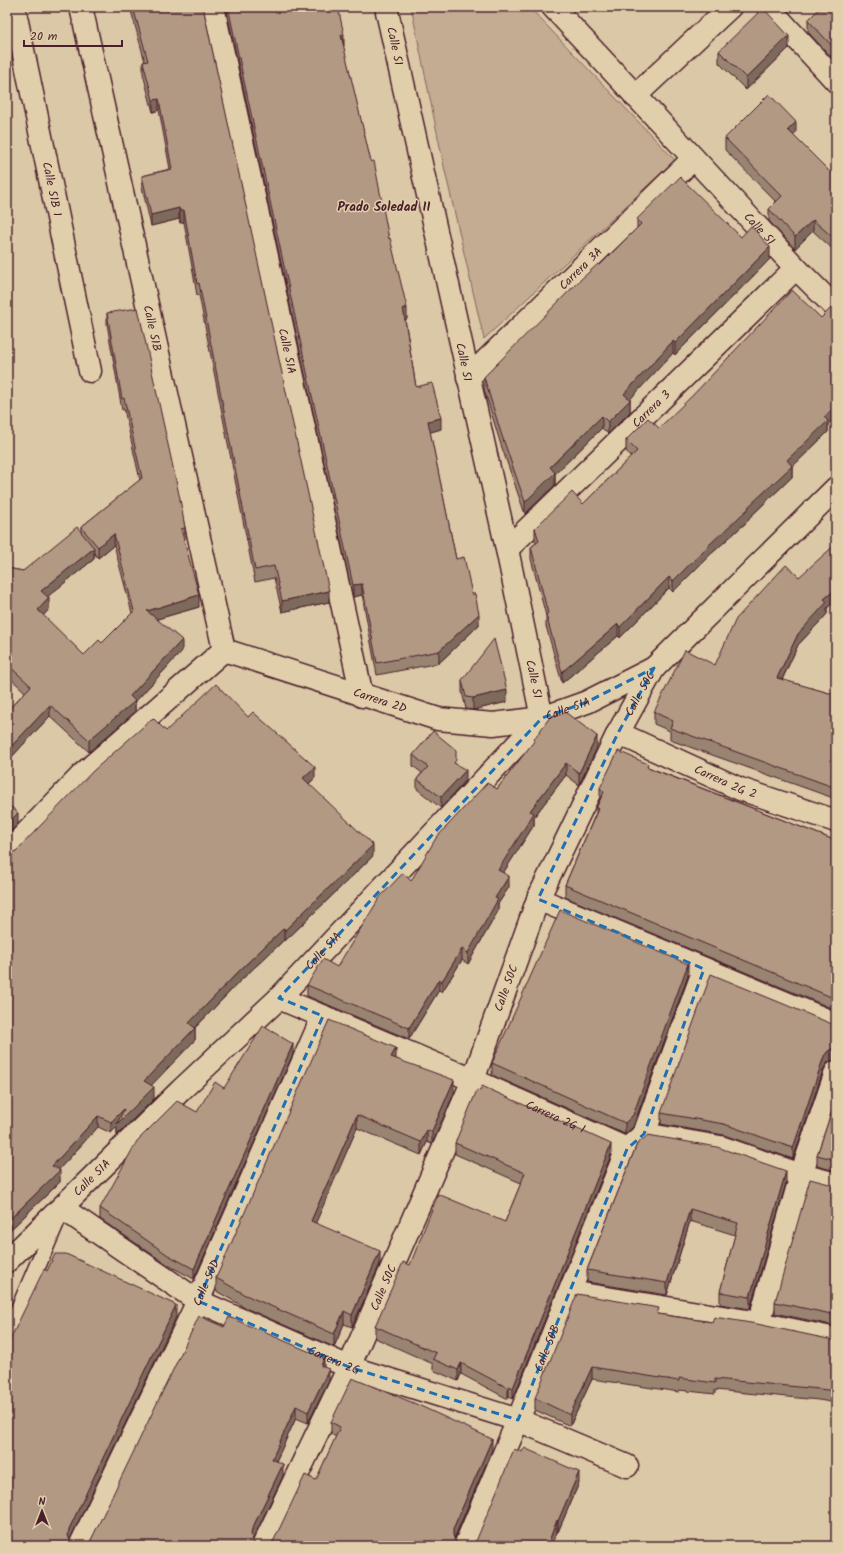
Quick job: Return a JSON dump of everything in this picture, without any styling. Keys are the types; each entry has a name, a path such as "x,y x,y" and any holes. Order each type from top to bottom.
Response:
{"street":[{"name":"Calle 51B 1","path":"14,7 90,371"},
{"name":"Calle 51B","path":"81,7 224,650"},
{"name":"Calle 51A","path":"213,7 362,696"},
{"name":"Calle 51","path":"386,7 507,549 542,718"},
{"name":"Calle 51","path":"552,7 693,159 836,308"},
{"path":"635,96 730,7"},
{"path":"768,7 836,81"},
{"name":"Carrera 3A","path":"468,378 693,159"},
{"name":"Carrera 3","path":"507,549 796,268"},
{"name":"Calle 50C","path":"263,1546 349,1368 473,1080 538,899 618,733 654,668 836,488"},
{"name":"Carrera 2D","path":"224,650 270,664 362,696 438,719 493,724 542,718"},
{"path":"7,853 84,773 224,650"},
{"name":"Calle 51A","path":"7,1262 181,1090 279,998 542,718 587,702 654,668"},
{"name":"Carrera 2G 2","path":"618,733 740,789 836,821"},
{"path":"538,899 836,1024"},
{"path":"627,1149 644,1134 704,969"},
{"name":"Carrera 2G 1","path":"279,998 473,1080 627,1149"},
{"name":"Calle 50D","path":"80,1546 198,1301 323,1016"},
{"path":"759,1323 801,1175 836,1072"},
{"path":"644,1134 720,1147 801,1175 836,1184"},
{"name":"Calle 50B","path":"465,1546 518,1420 627,1149"},
{"name":"Carrera 2G","path":"62,1208 198,1301 349,1368 518,1420 627,1466"},
{"path":"570,1292 759,1323 836,1338"}],"lane":[{"path":"7,1337 62,1208"}],"highlighted area":[{"path":"654,668 618,733 538,899 704,969 644,1134 627,1149 518,1420 349,1367 198,1301 323,1016 279,998 542,718 587,702"}],"shaded area":[{"path":"411,7 529,7 675,160 484,339 445,171"}],"building":[{"path":"133,7 203,7 329,591 282,601 274,566 255,570 199,283 197,284 184,210 180,211 179,208 151,215 142,176 172,169 159,99 153,100 143,62 148,61"},
{"path":"228,7 338,7 344,35 341,35 371,162 374,161 389,239 390,238 407,308 403,308 416,387 432,383 441,418 428,421 456,559 464,557 472,594 475,594 479,614 439,651 377,663 362,584 353,585"},
{"path":"821,7 836,7 836,48 834,48 808,20"},
{"path":"763,8 789,36 746,78 719,51"},
{"path":"769,94 796,122 788,130 836,178 836,240 813,220 795,237 769,209 782,196 725,138"},
{"path":"680,177 741,237 751,226 770,247 675,343 673,341 624,394 630,400 608,422 602,416 550,467 555,473 525,502 501,433 484,377 578,282 598,264 600,265 641,224 637,219"},
{"path":"792,290 821,318 831,308 836,308 836,406 824,417 828,421 787,460 792,466 673,581 669,577 620,627 618,624 562,672 546,615 548,613 531,547 539,541 535,528 572,492 583,504 637,451 626,440 648,418 659,428 693,395"},
{"path":"138,308 180,499 185,528 181,529 199,595 147,611 182,640 130,696 135,701 89,740 50,705 7,751 7,711 31,686 7,664 7,568 23,571 77,527 94,548 41,591 49,598 38,610 84,655 99,640 102,643 134,611 114,534 98,547 81,527 142,478 124,398 122,399 107,313"},
{"path":"836,544 836,589 824,599 827,602 798,634 777,678 836,695 836,788 670,728 673,721 654,712 685,650 715,665 736,619 786,565 799,577"},
{"path":"494,639 507,690 473,698 466,697 462,680"},
{"path":"216,684 248,717 253,712 315,767 303,778 373,845 285,930 284,928 240,970 189,1023 195,1028 144,1081 154,1087 117,1124 124,1109 111,1122 98,1116 52,1166 60,1170 7,1222 7,854 16,851 93,771 153,718 166,731"},
{"path":"565,712 597,736 579,773 566,763 530,811 534,813 498,870 509,876 495,898 498,899 468,953 462,949 442,981 439,979 409,1028 307,985 323,959 337,967 380,897 403,873 411,881 436,838 487,783 497,789 535,740 534,739 550,717"},
{"path":"433,731 456,750 456,760 454,763 466,770 441,797 417,779 428,767 413,755"},
{"path":"618,751 648,764 647,767 834,840 836,833 836,999 565,885 598,809 596,808 604,792 600,788"},
{"path":"7,803 18,813 7,824"},
{"path":"560,910 688,964 633,1115 625,1123 492,1063"},
{"path":"711,974 836,1025 836,1048 828,1051 824,1056 793,1148 724,1124 661,1113"},
{"path":"329,1020 396,1048 391,1057 454,1080 432,1131 427,1130 421,1142 357,1115 311,1221 380,1251 352,1315 344,1311 334,1334 241,1293 216,1278"},
{"path":"263,1026 293,1044 194,1269 168,1255 100,1208 137,1141 177,1101 197,1112 215,1082 224,1088"},
{"path":"482,1086 611,1144 513,1388 509,1386 508,1388 461,1363 458,1370 433,1359 436,1353 375,1326 403,1262 410,1265 438,1194 505,1222 525,1173 455,1143 477,1090 480,1091"},
{"path":"836,1099 836,1160 817,1155"},
{"path":"648,1135 717,1147 786,1171 750,1297 720,1292 738,1223 690,1209 667,1283 587,1270 637,1144"},
{"path":"810,1179 836,1185 836,1315 775,1302"},
{"path":"55,1254 66,1254 176,1305 69,1529 68,1535 70,1541 75,1546 7,1546 7,1346 44,1269 47,1271"},
{"path":"577,1294 659,1308 657,1314 712,1322 714,1317 836,1340 836,1391 715,1379 715,1383 679,1378 679,1381 592,1367 570,1415 535,1398"},
{"path":"199,1316 224,1327 229,1317 324,1358 321,1366 329,1369 308,1412 296,1406 272,1459 283,1464 252,1529 252,1541 258,1546 83,1546 87,1545 91,1540"},
{"path":"352,1378 416,1404 492,1439 453,1529 455,1541 461,1546 266,1546 270,1545 274,1540 305,1475 316,1480 340,1427 331,1422"},
{"path":"524,1448 579,1472 547,1546 468,1546 477,1539 514,1449 522,1452"}],"district":[{"name":"Prado Soledad II","path":"384,206"}]}
